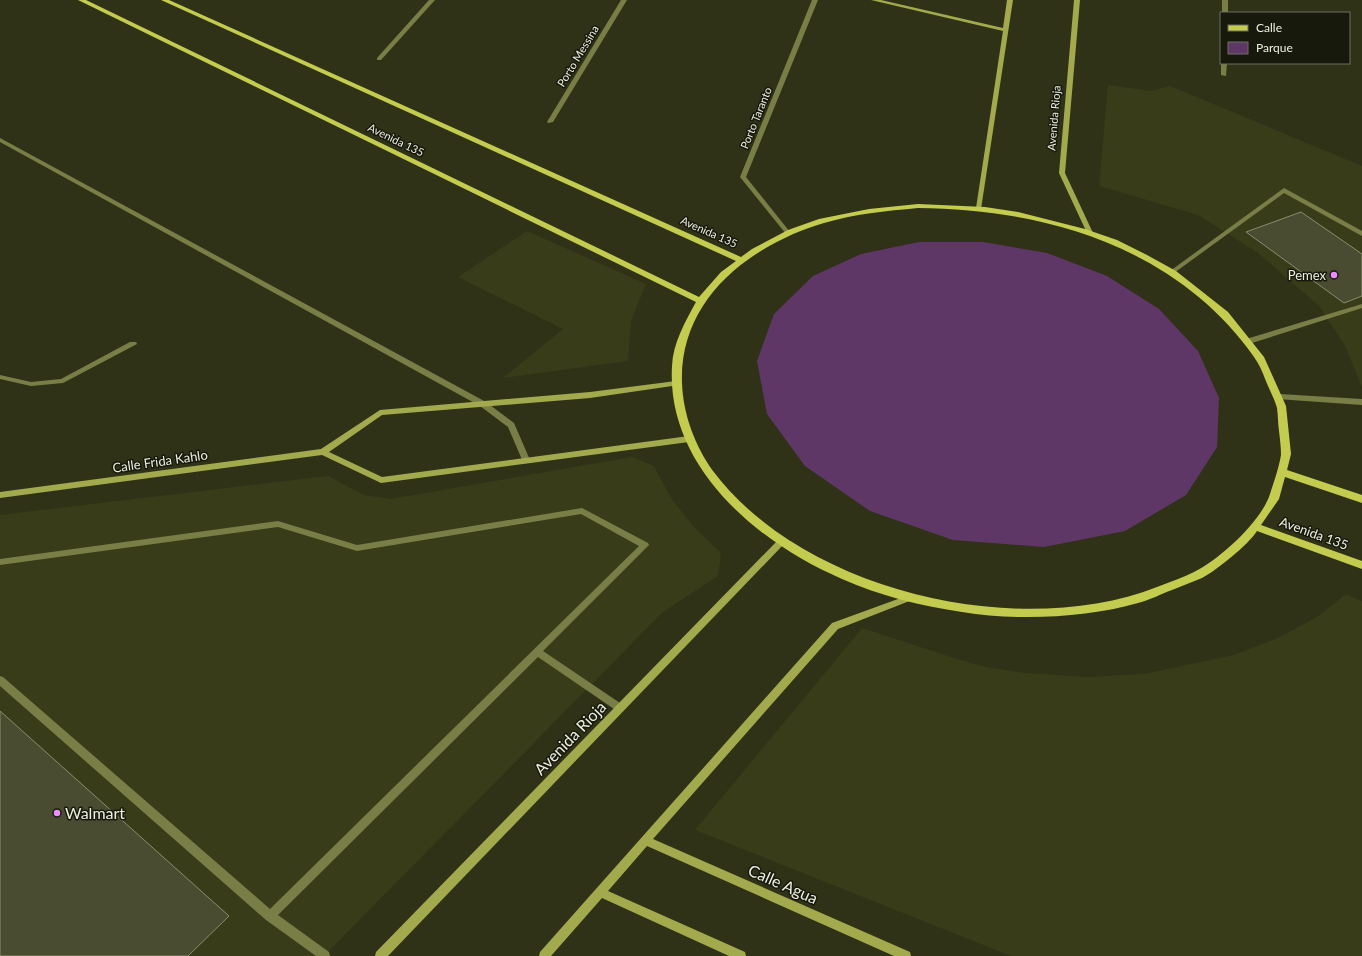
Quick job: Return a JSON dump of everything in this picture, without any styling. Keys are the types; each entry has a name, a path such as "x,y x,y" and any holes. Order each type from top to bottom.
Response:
{"main road":[{"name":"Avenida 135","path":"81,0 700,301"},
{"name":"Avenida 135","path":"164,0 741,260"},
{"path":"874,0 1006,30"},
{"path":"979,208 1010,0"},
{"name":"Avenida Rioja","path":"1077,0 1062,174 1090,232"},
{"path":"938,206 979,208 1035,217 1090,232 1146,257 1172,272 1222,311 1250,341 1269,372 1280,397 1286,422 1287,439 1284,472 1277,491 1256,527 1243,542 1226,556 1187,580 1158,592 1114,605 1072,611 1028,614 968,610 909,598 841,574 810,559 782,541 742,509 710,474 689,439 678,402 676,384 679,348 691,316 700,301 718,279 741,260 771,241 788,233 841,216 878,209 938,206"},
{"path":"676,384 590,395 380,413 323,452 381,480 689,439"},
{"name":"Calle Frida Kahlo","path":"0,495 323,452"},
{"path":"1284,472 1362,499"},
{"name":"Avenida 135","path":"1256,527 1362,565"},
{"name":"Avenida Rioja","path":"380,956 782,541"},
{"path":"544,956 835,626 909,598"},
{"name":"Calle Agua","path":"646,841 906,956"},
{"path":"601,892 741,956"}],"street":[{"path":"379,59 432,0"},
{"name":"Porto Messina","path":"550,122 624,0"},
{"name":"Porto Taranto","path":"788,233 743,177 815,0"},
{"path":"1225,0 1225,12"},
{"path":"1224,64 1224,75"},
{"path":"0,140 483,404 511,426 526,460"},
{"path":"1172,272 1284,190 1362,234"},
{"path":"1250,341 1362,306"},
{"path":"0,377 31,384 62,381 133,344"},
{"path":"1280,397 1362,402"},
{"path":"0,562 278,524 357,548 582,511 645,546 270,916"},
{"path":"537,652 620,708"},
{"path":"0,680 270,916 325,956"}],"shaded area":[{"path":"1108,85 1151,91 1170,86 1362,166 1362,387 1345,346 1319,306 1258,253 1198,215 1099,186"},
{"path":"527,231 646,284 631,321 628,361 503,378 563,329 458,277"},
{"path":"632,457 654,466 671,498 692,525 721,553 718,576 663,612 324,956 0,956 0,515 328,476 364,495 391,499"},
{"path":"1346,594 1362,601 1362,956 1011,956 695,830 862,628 986,667 1025,673 1088,677 1144,674 1234,655 1278,638 1317,617"}],"green space":[{"path":"919,242 983,242 1047,253 1107,276 1159,309 1198,351 1219,398 1217,447 1186,495 1125,531 1044,547 953,540 870,511 805,466 767,414 757,361 774,314 813,276 861,254"}],"building":[{"name":"Pemex","path":"1301,212 1362,254 1362,296 1344,303 1246,232"},
{"name":"Walmart","path":"0,711 229,916 188,956 0,956"}],"place":[{"name":"Pemex","path":"1334,275"},
{"name":"Walmart","path":"57,813"}]}
